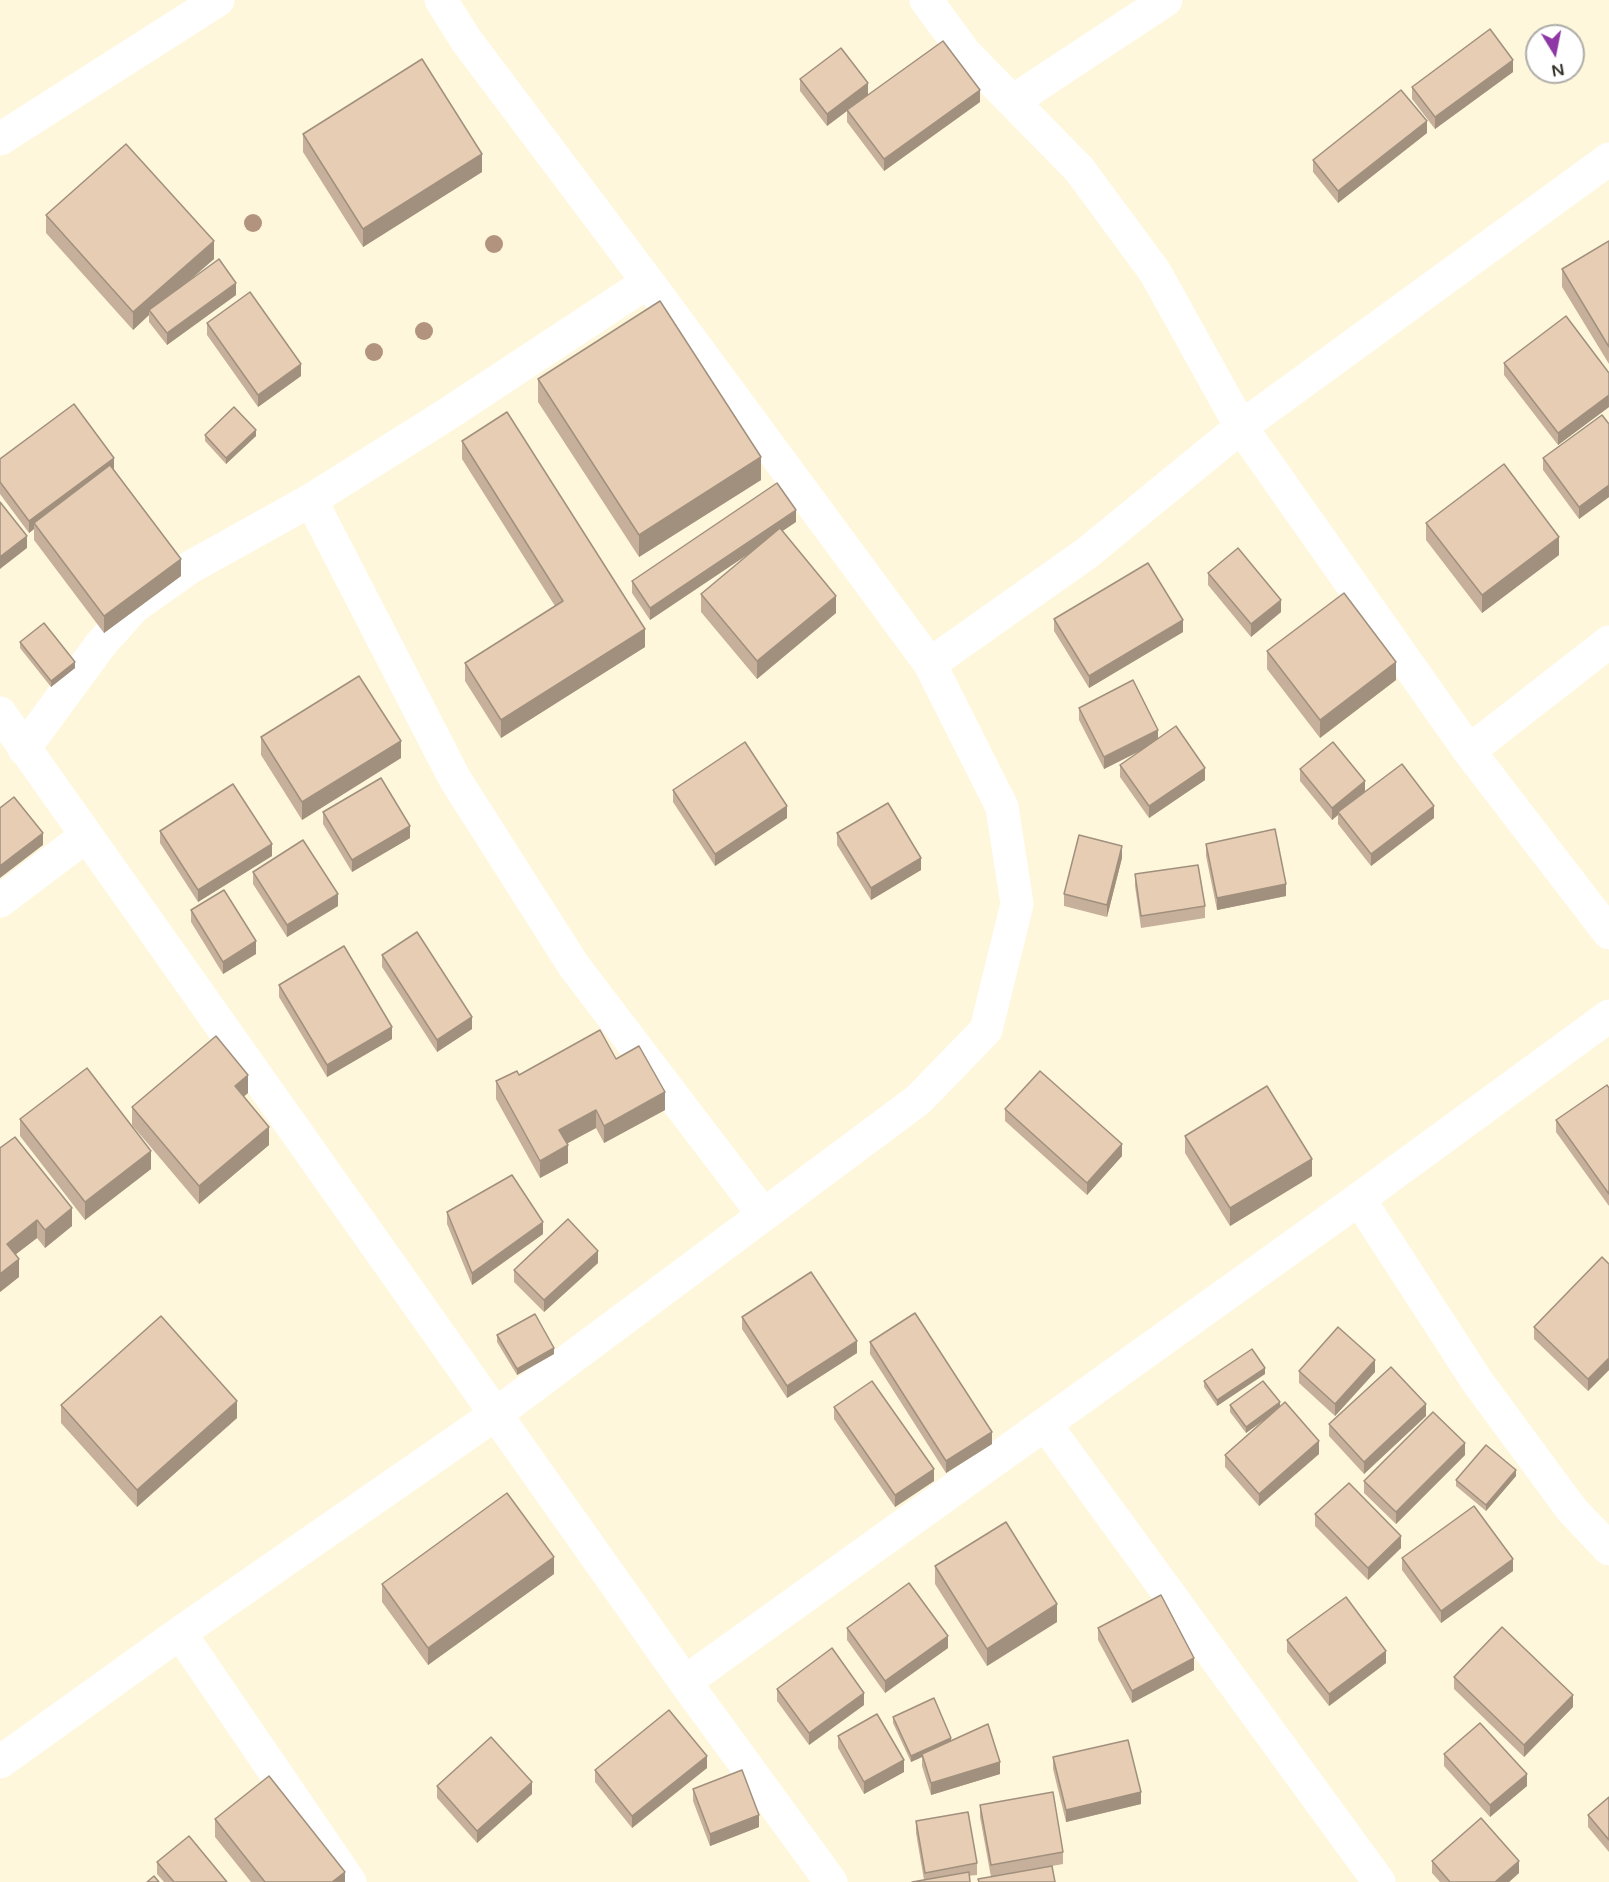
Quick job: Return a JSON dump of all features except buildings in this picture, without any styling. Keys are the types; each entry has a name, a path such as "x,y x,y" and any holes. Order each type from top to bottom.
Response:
{"street":[{"path":"0,139 218,0"},
{"path":"0,1762 180,1633 496,1414 918,1100 986,1030 1017,904 1002,807 930,664 466,40 441,0"},
{"path":"926,0 965,53 1079,169 1155,272 1241,427 1468,751 1609,933"},
{"path":"1012,101 1166,0"},
{"path":"930,664 1087,553 1241,427 1609,159"},
{"path":"24,749 101,644 134,607 189,568 311,500 446,415 648,282"},
{"path":"311,500 455,779 574,966 763,1214"},
{"path":"1468,751 1609,642"},
{"path":"0,713 685,1682 831,1882"},
{"path":"0,901 86,836"},
{"path":"685,1682 1359,1199 1609,1016"},
{"path":"1359,1199 1477,1381 1572,1510 1609,1549"},
{"path":"1045,1425 1379,1882"},
{"path":"180,1633 350,1882"}]}
